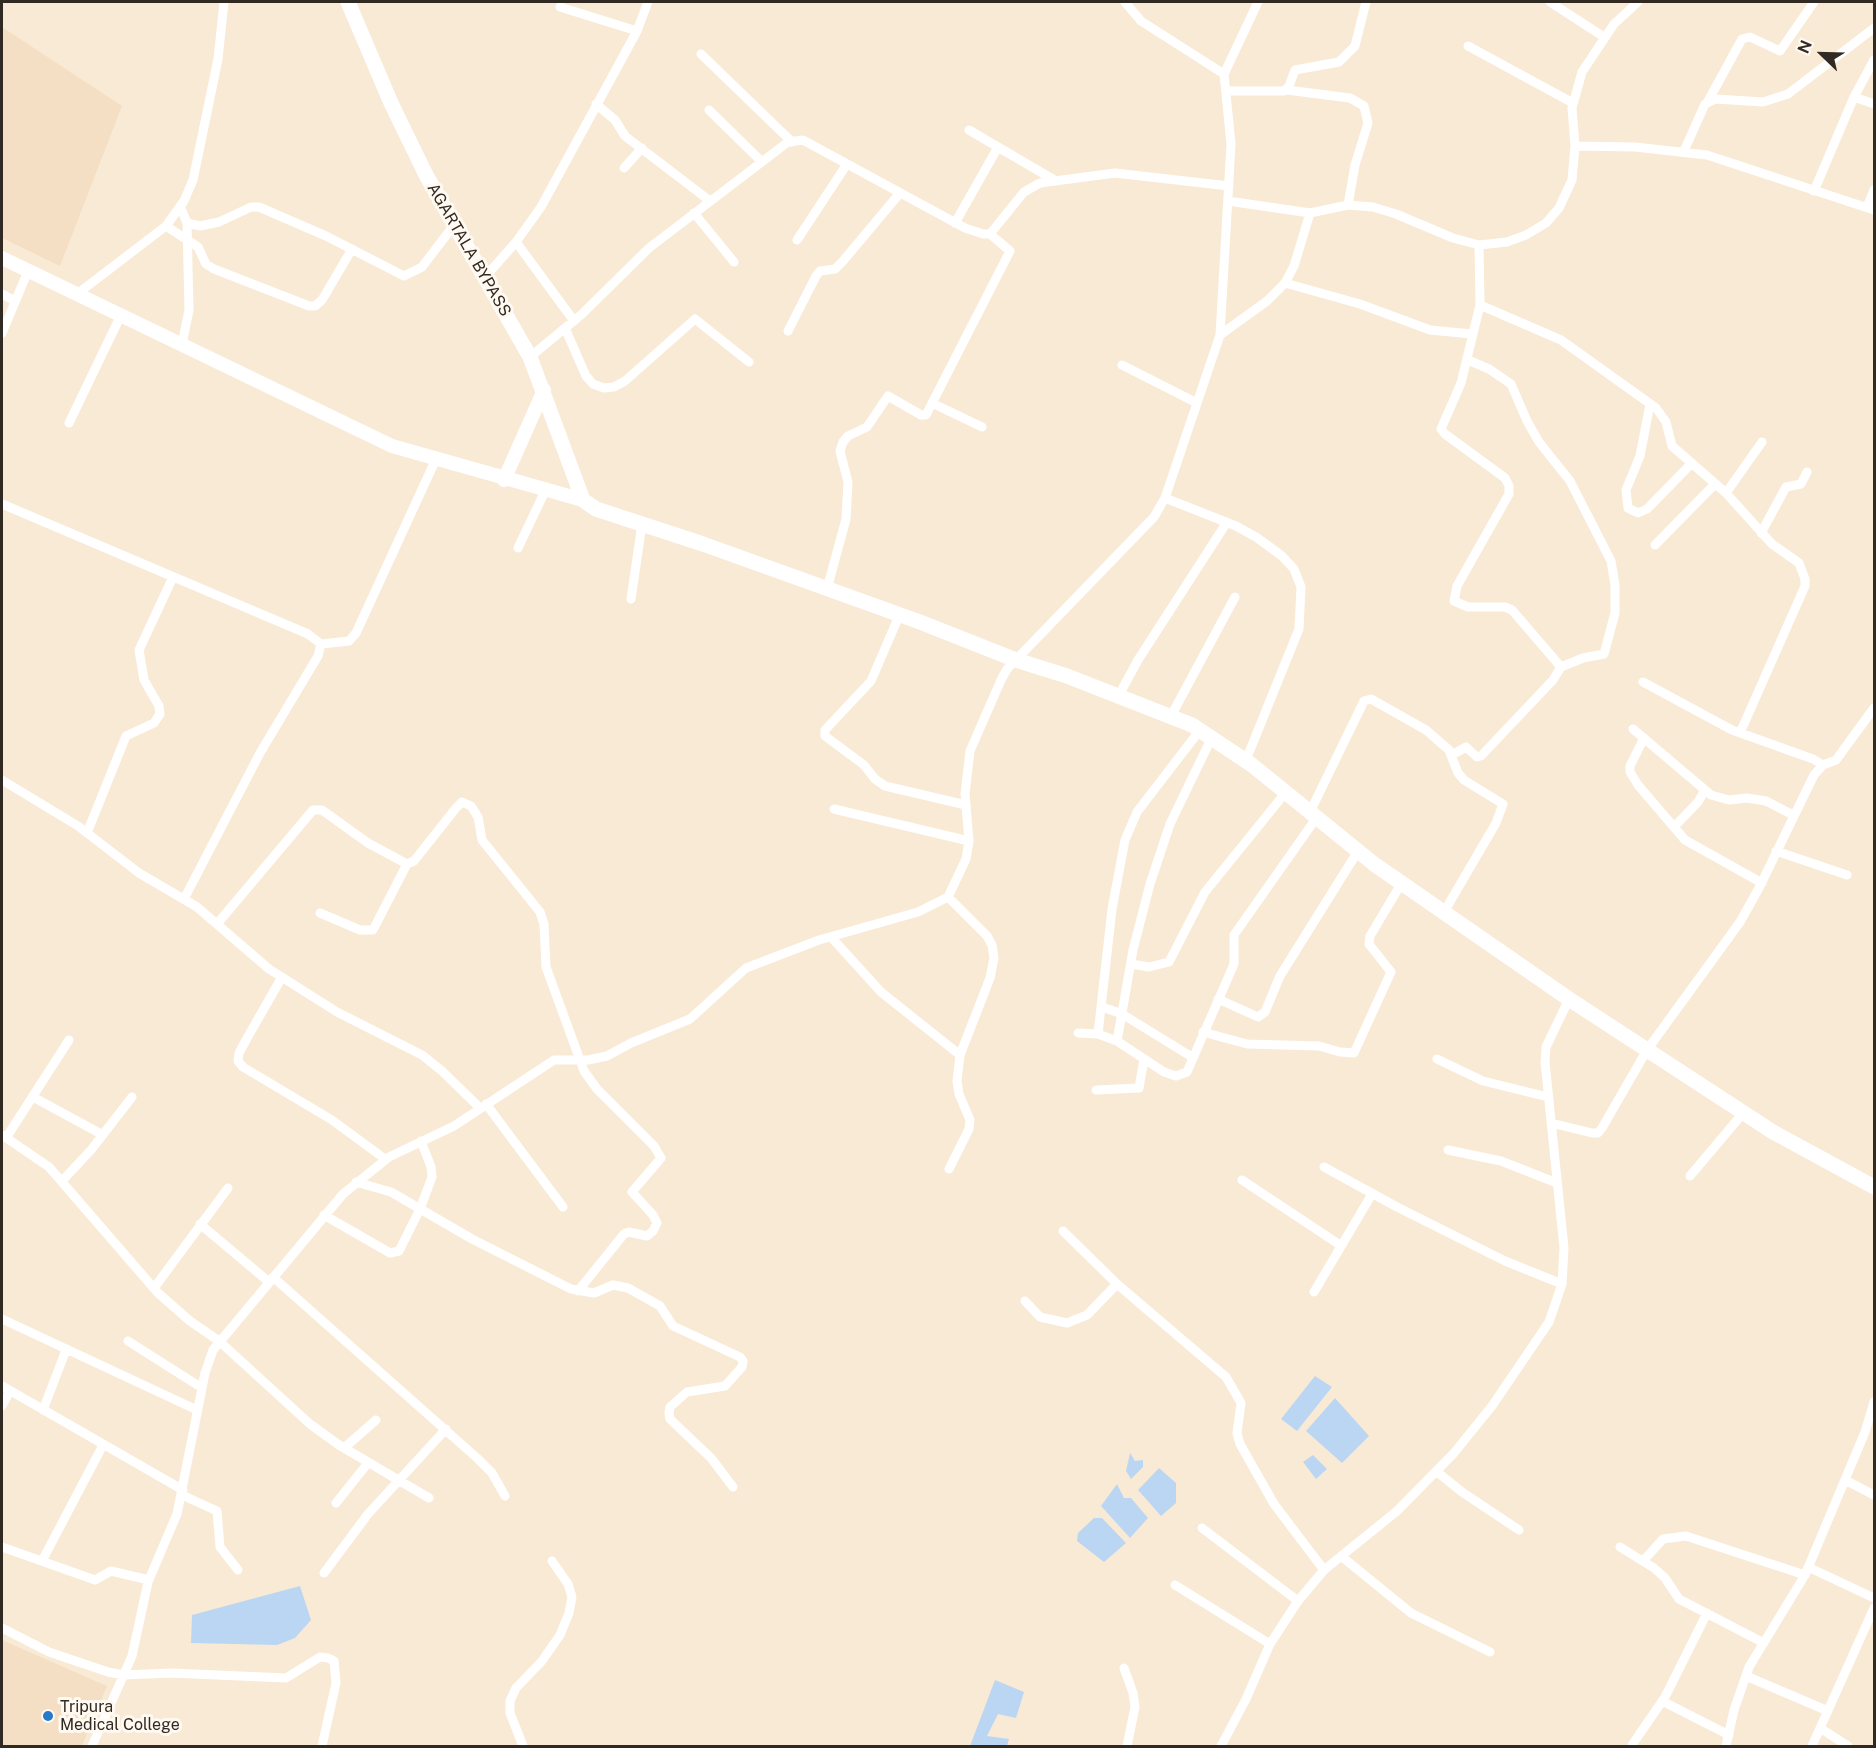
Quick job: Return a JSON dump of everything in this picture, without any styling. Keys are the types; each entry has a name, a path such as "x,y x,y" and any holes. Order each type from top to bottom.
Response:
{"highway":[{"name":"AGARTALA BYPASS","path":"348,2 395,112 454,225 486,276 530,357 583,500"},
{"path":"583,500 596,509 827,589 968,640 1016,660 1119,695 1171,716 1206,734 1246,760 1401,884 1569,999 1814,1156 1875,1187"}],"main road":[{"path":"2,258 392,446 504,480 583,500"},
{"path":"504,480 544,390"}],"street":[{"path":"77,294 166,226 180,206 193,180 218,59 224,2"},
{"path":"486,276 516,242 541,207 637,32 648,2"},
{"path":"1125,2 1141,21 1224,74"},
{"path":"92,1746 132,1656 149,1580 177,1514 201,1388 210,1357 219,1341 324,1215 356,1182 385,1159 454,1126 554,1060 607,1056 654,1033 677,1026 690,1019 746,968 784,952 918,912 948,897 966,859 969,841 966,805 967,770 975,735 1001,680 1016,660 1154,517 1164,498 1197,403 1220,335 1229,186 1230,119 1224,74 1258,2"},
{"path":"1287,90 1295,70 1327,66 1347,57 1355,46 1366,2"},
{"path":"1550,2 1605,37"},
{"path":"1228,201 1310,213 1348,205 1383,209 1453,238 1479,245 1507,242 1526,235 1546,223 1559,208 1572,180 1575,146 1573,103 1582,72 1605,37 1638,2"},
{"path":"1683,151 1701,110 1742,39 1750,38 1780,51 1814,2"},
{"path":"560,7 637,32"},
{"path":"1707,103 1716,99 1763,102 1788,94 1875,28"},
{"path":"1468,46 1573,103"},
{"path":"701,54 792,142"},
{"path":"1814,192 1854,97 1875,60"},
{"path":"1226,91 1287,90 1350,98 1364,106 1368,123 1355,165 1348,205"},
{"path":"1854,97 1875,104"},
{"path":"596,104 615,120 625,136 710,201"},
{"path":"709,110 761,161"},
{"path":"969,130 1056,181"},
{"path":"530,357 574,321 649,248 761,161 792,142 803,140 954,223 990,234 1010,251 926,415 921,416 888,396 867,427 848,436 843,442 840,451 848,482 846,519 827,589"},
{"path":"1575,146 1683,151 1707,155 1871,209 1875,190"},
{"path":"954,223 998,147"},
{"path":"624,168 642,148"},
{"path":"797,240 848,164"},
{"path":"990,234 1024,192 1033,185 1115,173 1229,186"},
{"path":"788,331 816,276 820,272 835,269 900,193"},
{"path":"180,206 187,223 188,239 189,310 182,345"},
{"path":"187,223 200,226 219,222 251,207 259,207 352,249 404,276 422,267 454,225"},
{"path":"694,213 734,262"},
{"path":"1220,335 1267,301 1285,283 1294,266 1310,213"},
{"path":"166,226 198,247 206,264 214,269 309,306 315,306 322,300 352,249"},
{"path":"516,242 574,321"},
{"path":"1479,245 1480,305 1468,360 1442,429 1444,434 1505,478 1509,486 1509,494 1457,586 1454,602 1468,607 1512,610 1561,668"},
{"path":"2,333 28,271"},
{"path":"1285,283 1360,304 1430,330 1472,334"},
{"path":"2,294 15,301"},
{"path":"1480,305 1561,340 1650,404 1662,414 1672,446 1726,493 1761,533 1799,563 1805,586 1740,734"},
{"path":"69,423 121,315"},
{"path":"566,328 586,376 593,384 604,388 614,387 625,381 695,319 749,362"},
{"path":"1452,755 1466,747 1473,754 1481,756 1553,680 1561,668 1583,658 1604,654 1615,613 1616,585 1611,561 1570,481 1539,442 1510,384 1490,369 1468,360"},
{"path":"1122,365 1197,403"},
{"path":"933,403 981,427"},
{"path":"1650,404 1640,456 1626,490 1628,508 1638,513 1647,509 1692,463"},
{"path":"1726,493 1762,442"},
{"path":"2,504 308,634 321,644 349,641 356,633 436,459"},
{"path":"1761,533 1786,487 1801,484 1807,472"},
{"path":"1655,545 1715,484"},
{"path":"518,548 546,489"},
{"path":"1164,498 1227,522 1256,537 1282,556 1294,569 1302,596 1299,629 1246,760"},
{"path":"1119,695 1138,660 1227,522"},
{"path":"631,599 642,524"},
{"path":"87,833 126,736 154,723 160,714 159,706 144,680 139,650 173,577"},
{"path":"1171,716 1235,597"},
{"path":"899,616 871,681 825,730 825,736 864,765 875,779 885,786 966,805"},
{"path":"184,899 260,753 318,656 321,644"},
{"path":"1643,682 1740,734 1813,759 1823,765"},
{"path":"1078,1033 1098,1034 1117,1041 1164,1072 1176,1076 1187,1072 1234,964 1234,935 1313,815 1358,711 1367,699 1426,729 1452,755 1458,773 1464,780 1503,804 1496,823 1444,912"},
{"path":"1551,1123 1598,1133 1647,1050 1740,922 1762,883 1793,814 1814,775 1823,765 1836,760 1875,708"},
{"path":"1632,729 1684,770 1705,790 1729,800 1747,798 1766,801 1793,814"},
{"path":"1117,1041 1131,964 1150,884 1170,824 1206,734"},
{"path":"1098,1034 1112,909 1125,840 1137,812 1206,734"},
{"path":"1644,738 1632,759 1630,772 1674,827 1698,849 1762,883"},
{"path":"2,780 87,833 140,873 184,899 282,977 338,1012 422,1055 483,1106 563,1207"},
{"path":"1674,827 1705,790"},
{"path":"1131,964 1149,967 1169,962 1205,892 1286,792"},
{"path":"320,913 360,930 373,930 407,864 414,861 462,802 471,806 478,817 482,840 540,912 544,924 546,967 584,1071 597,1089 654,1146 661,1158 632,1192 653,1215 657,1223 653,1231 647,1236 628,1232 624,1234 578,1291"},
{"path":"834,809 969,841"},
{"path":"218,924 313,810 322,810 368,843 407,864"},
{"path":"1218,999 1258,1017 1265,1012 1280,976 1358,851"},
{"path":"1776,851 1847,875"},
{"path":"1203,1032 1246,1044 1320,1046 1340,1052 1354,1053 1391,972 1369,944 1370,936 1401,884"},
{"path":"948,897 987,936 992,945 994,958 990,978 960,1055 957,1081 959,1094 970,1120 969,1129 949,1169"},
{"path":"831,937 881,992 960,1055"},
{"path":"282,977 239,1053 238,1061 243,1067 332,1120 385,1159"},
{"path":"1221,1746 1246,1699 1270,1644 1298,1601 1324,1570 1396,1510 1436,1471 1492,1406 1540,1339 1562,1284 1564,1248 1548,1097 1546,1047 1569,999"},
{"path":"1102,1007 1122,1014 1192,1057"},
{"path":"69,1040 33,1097 3,1137 43,1161 154,1288 190,1321 219,1341 310,1424 368,1463 429,1498"},
{"path":"1096,1090 1139,1088 1144,1059"},
{"path":"1437,1059 1483,1081 1548,1097"},
{"path":"33,1097 104,1135"},
{"path":"62,1181 104,1135 132,1097"},
{"path":"1690,1176 1744,1112"},
{"path":"324,1215 394,1254 399,1251 420,1209 432,1177 421,1141"},
{"path":"1448,1150 1501,1161 1557,1183"},
{"path":"1324,1167 1372,1194 1505,1260 1562,1284"},
{"path":"1242,1180 1340,1245"},
{"path":"356,1182 365,1187 381,1188 472,1239 578,1291 594,1293 603,1287 619,1285 628,1288 660,1306 673,1326 743,1360 742,1367 725,1386 687,1392 670,1407 669,1413 670,1419 711,1458 733,1487"},
{"path":"154,1288 228,1188"},
{"path":"1314,1292 1372,1194"},
{"path":"200,1224 271,1280 446,1429 492,1473 506,1496"},
{"path":"1063,1231 1117,1284 1226,1377 1241,1403 1237,1433 1240,1444 1274,1504 1324,1570"},
{"path":"1025,1301 1040,1317 1067,1323 1087,1315 1117,1284"},
{"path":"2,1319 197,1410"},
{"path":"128,1341 201,1388"},
{"path":"43,1410 66,1350"},
{"path":"2,1406 6,1388 217,1511 220,1547 238,1570"},
{"path":"1726,1746 1734,1710 1746,1676 1807,1571 1875,1402"},
{"path":"344,1448 376,1420"},
{"path":"324,1573 354,1531 446,1429"},
{"path":"42,1561 103,1445"},
{"path":"336,1503 368,1463"},
{"path":"1436,1471 1461,1492 1519,1530"},
{"path":"1845,1480 1875,1495"},
{"path":"1202,1528 1298,1601"},
{"path":"1643,1561 1663,1539 1686,1536 1807,1571 1875,1598"},
{"path":"1620,1547 1665,1578 1679,1599 1764,1643"},
{"path":"2,1548 95,1580 111,1571 149,1580"},
{"path":"1341,1556 1411,1613 1490,1652"},
{"path":"523,1746 510,1713 510,1701 516,1688 542,1661 560,1635 569,1613 572,1597 568,1584 552,1561"},
{"path":"1174,1585 1270,1644"},
{"path":"1812,1746 1875,1608"},
{"path":"1632,1745 1662,1701 1707,1613"},
{"path":"2,1628 50,1652 108,1672 124,1674 171,1673 286,1678 320,1657 328,1658 334,1661 336,1683 322,1746"},
{"path":"1124,1668 1133,1693 1135,1707 1127,1746"},
{"path":"1746,1676 1828,1711"},
{"path":"1662,1701 1729,1735"},
{"path":"1820,1728 1848,1746"}],"shaded area":[{"path":"2,27 122,106 60,266 2,238"},
{"name":"Tripura Medical College","path":"2,1640 107,1686 82,1746 2,1746"}],"water":[{"path":"1315,1376 1332,1387 1297,1431 1281,1419"},
{"path":"1335,1398 1369,1436 1342,1463 1306,1431"},
{"path":"1130,1453 1135,1461 1143,1460 1143,1467 1131,1479 1126,1471"},
{"path":"1313,1455 1327,1469 1316,1479 1303,1462"},
{"path":"1159,1468 1176,1483 1176,1503 1161,1516 1138,1490"},
{"path":"1117,1484 1124,1498 1131,1498 1148,1518 1130,1538 1101,1506"},
{"path":"1094,1518 1102,1518 1126,1543 1104,1562 1077,1541 1078,1533"},
{"path":"300,1586 311,1620 295,1638 277,1645 191,1643 192,1615"},
{"path":"995,1680 1024,1692 1016,1718 998,1714 987,1736 1009,1739 1007,1746 970,1746"}],"place":[{"name":"Tripura Medical College","path":"48,1716"}]}
